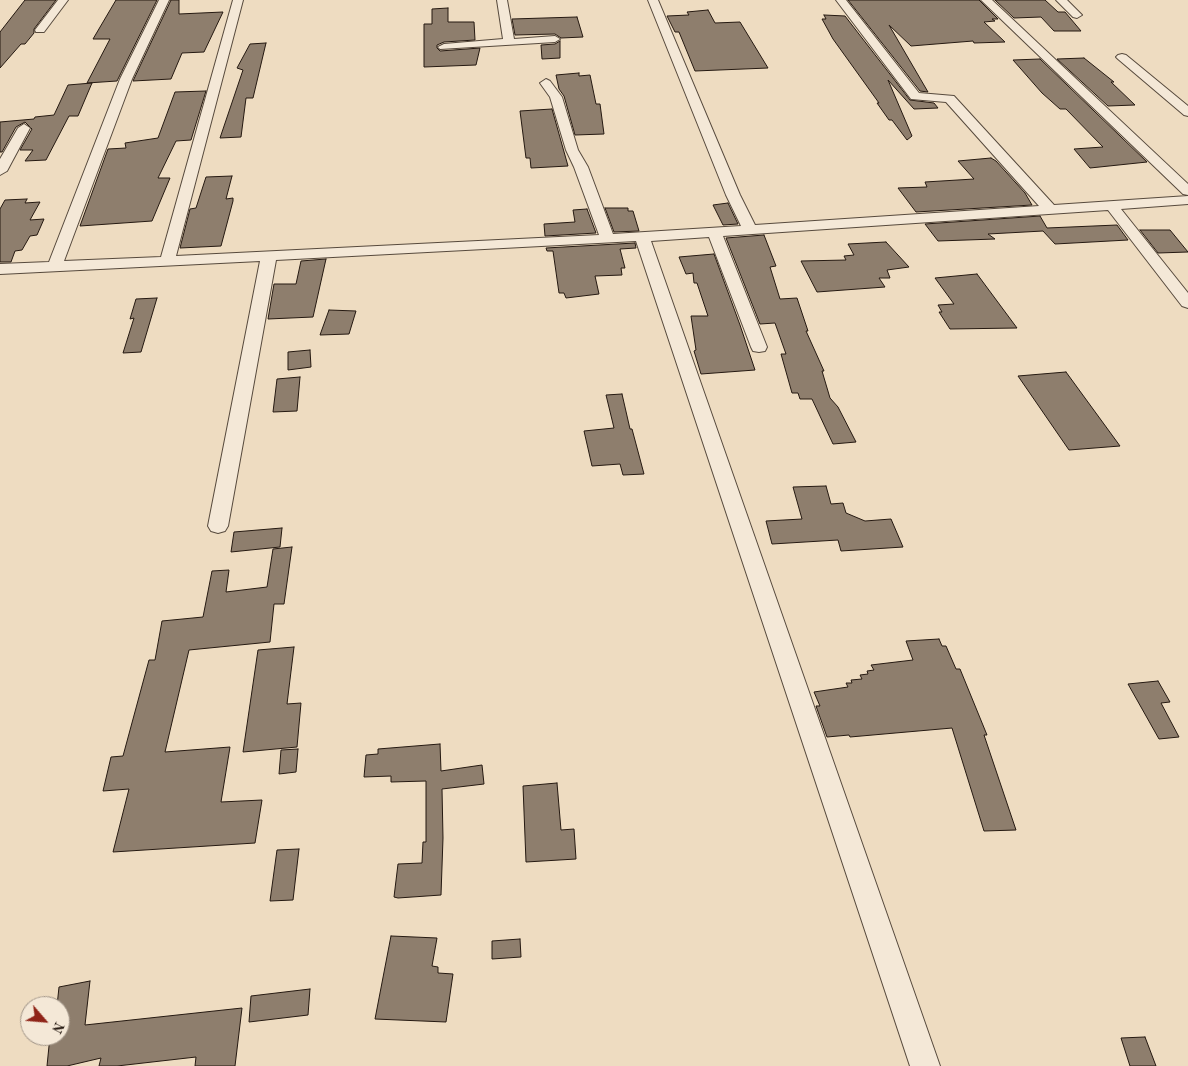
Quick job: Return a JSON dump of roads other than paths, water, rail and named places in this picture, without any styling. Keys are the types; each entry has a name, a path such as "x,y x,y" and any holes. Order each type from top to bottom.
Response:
{"street":[{"path":"40,30 63,0"},
{"path":"55,265 126,79 164,0"},
{"path":"167,261 238,0"},
{"path":"502,0 509,42"},
{"path":"652,0 733,196 749,228"},
{"path":"841,0 915,96 950,99 1049,208"},
{"path":"986,0 1188,190"},
{"path":"1061,0 1077,15"},
{"path":"444,47 555,39"},
{"path":"1122,57 1188,112"},
{"path":"546,84 556,97 572,150 581,167 608,239"},
{"path":"0,171 24,128"},
{"path":"0,269 608,239 749,228 1188,200"},
{"path":"1112,206 1188,304"},
{"path":"714,232 759,347"},
{"path":"642,237 925,1066"},
{"path":"218,526 269,255"}]}
